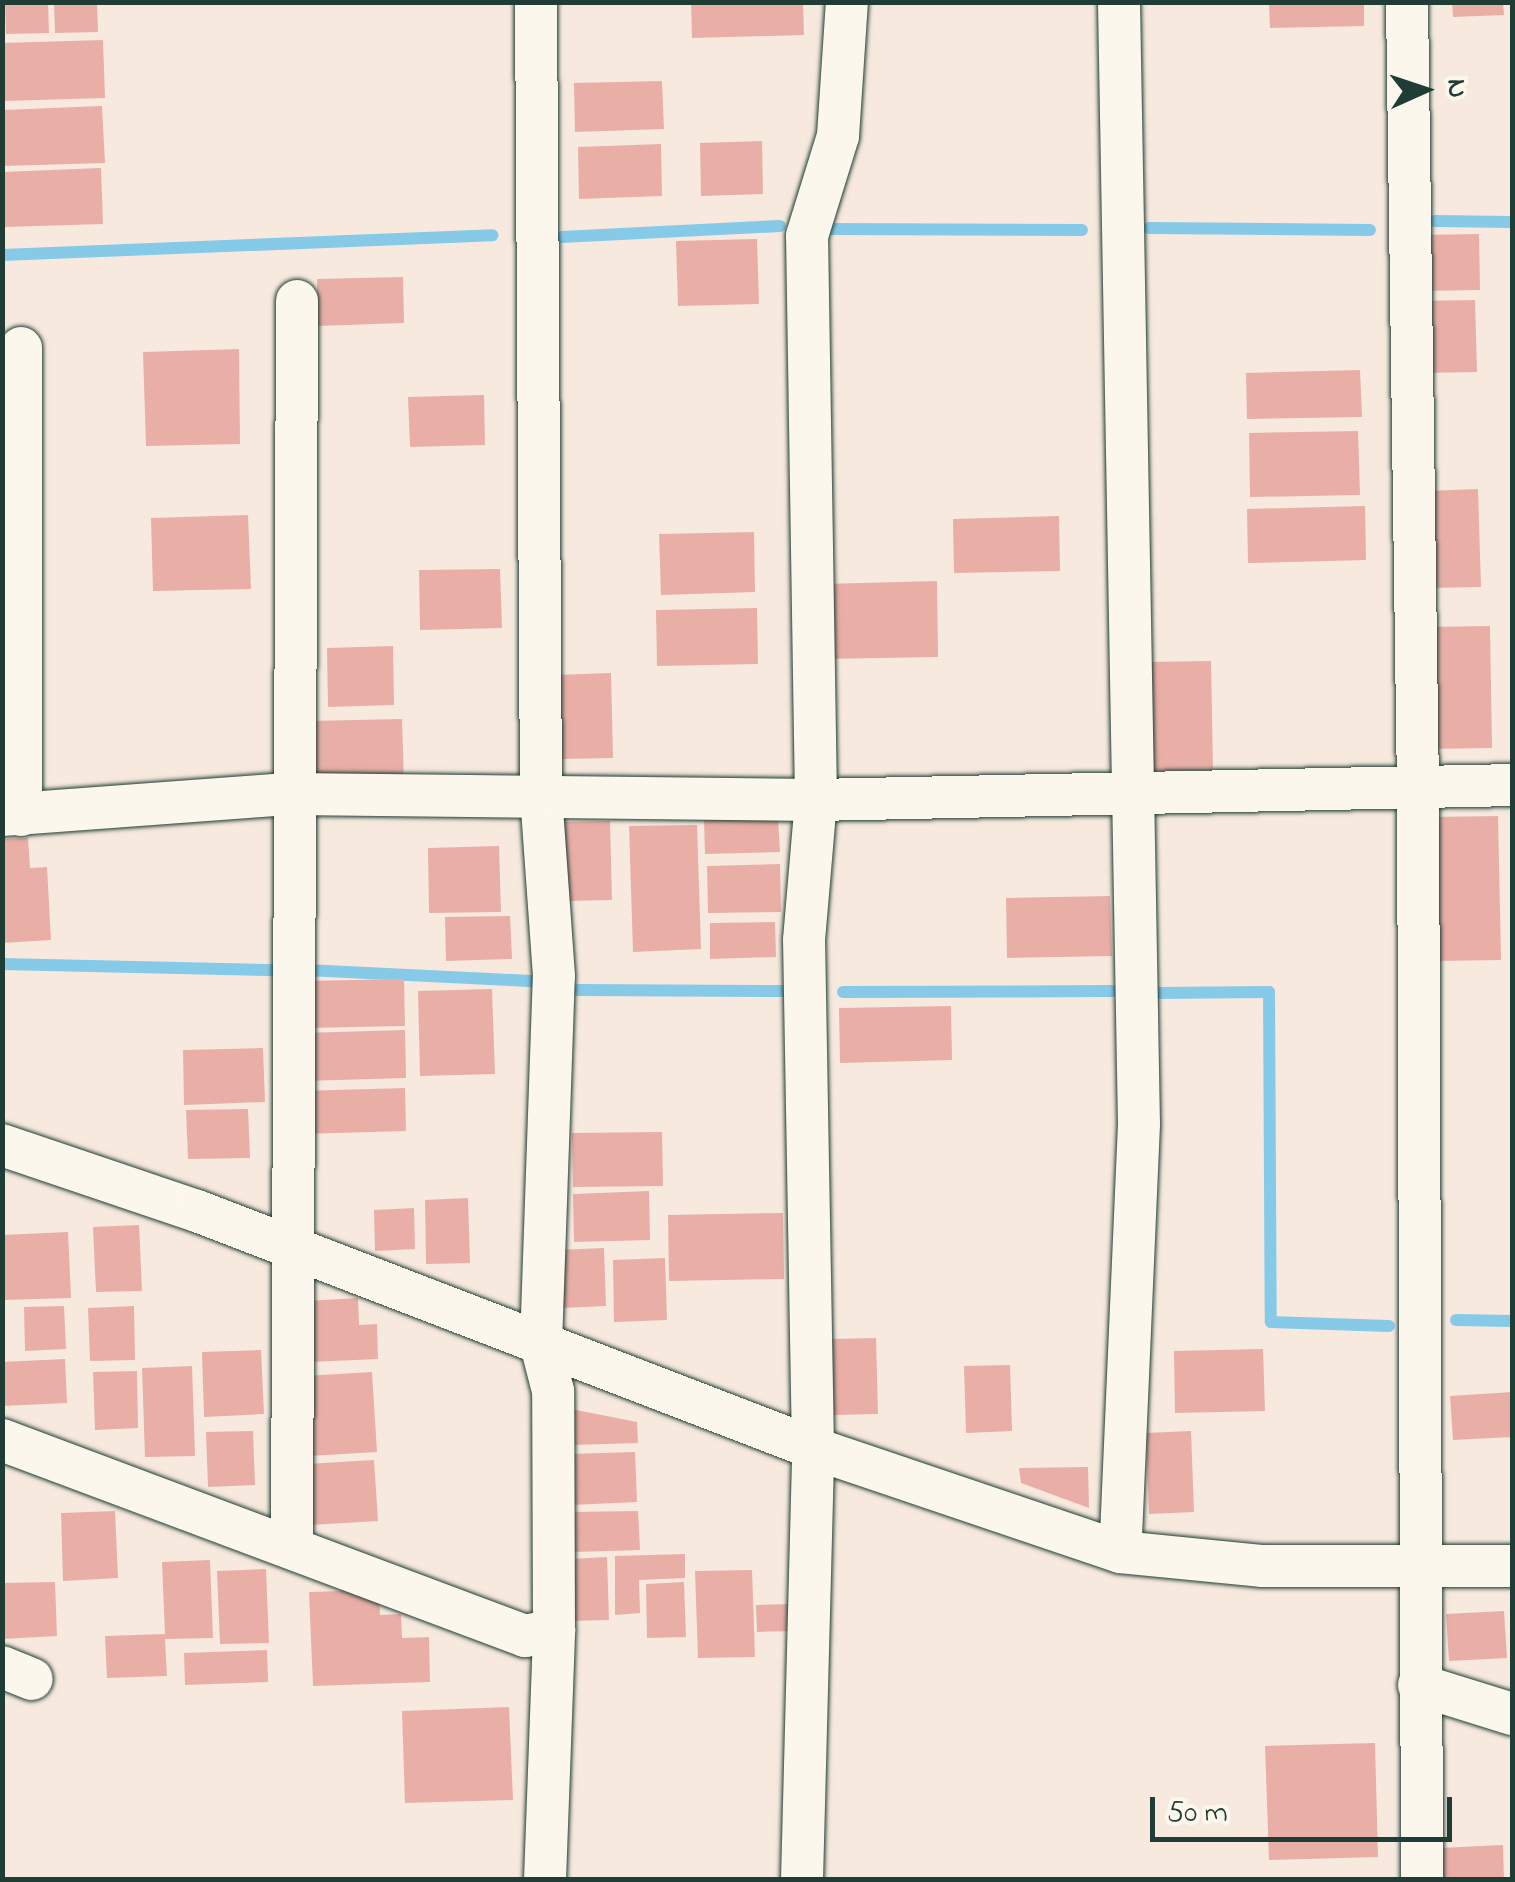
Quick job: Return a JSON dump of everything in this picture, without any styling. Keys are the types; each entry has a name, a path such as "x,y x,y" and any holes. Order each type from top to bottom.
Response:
{"street":[{"path":"536,2 542,796 554,976 542,1344 552,1391 554,1630 545,1880"},
{"path":"802,1880 813,1448 804,940 816,800 808,236 838,136 847,2"},
{"path":"1120,2 1139,1124 1120,1552"},
{"path":"1407,2 1418,786 1422,1880"},
{"path":"292,1548 292,794 297,301"},
{"path":"21,348 12,815 292,794 816,800 1512,785"},
{"path":"2,1145 292,1248 813,1448 1120,1552 1263,1566 1512,1566"},
{"path":"2,1440 525,1636 554,1630"},
{"path":"1419,1685 1512,1714"}],"building":[{"path":"5,2 48,2 49,33 6,34"},
{"path":"54,2 97,2 98,32 55,33"},
{"path":"691,2 803,2 804,35 692,38"},
{"path":"1269,2 1364,2 1364,26 1270,28"},
{"path":"1452,2 1503,2 1504,15 1453,17"},
{"path":"103,40 105,98 2,101 2,43"},
{"path":"662,81 664,129 575,132 574,83"},
{"path":"102,106 105,163 3,166 2,110"},
{"path":"762,141 763,194 701,196 700,143"},
{"path":"661,144 662,196 579,199 578,147"},
{"path":"101,168 103,224 4,227 2,172"},
{"path":"1479,234 1480,290 1418,291 1417,235"},
{"path":"757,239 759,304 678,306 676,241"},
{"path":"403,277 404,323 318,326 317,279"},
{"path":"1475,300 1477,372 1420,373 1418,301"},
{"path":"239,349 240,444 146,446 143,352"},
{"path":"1360,370 1362,417 1247,419 1246,373"},
{"path":"484,395 485,445 410,447 408,397"},
{"path":"1358,431 1360,495 1250,497 1249,433"},
{"path":"1478,489 1481,587 1428,588 1426,491"},
{"path":"1365,506 1366,560 1248,563 1247,509"},
{"path":"248,515 251,589 153,591 151,518"},
{"path":"1059,516 1060,571 954,573 953,519"},
{"path":"754,532 755,592 661,595 659,534"},
{"path":"500,569 502,628 420,630 419,570"},
{"path":"937,581 938,657 825,659 824,584"},
{"path":"757,608 758,664 657,666 656,610"},
{"path":"1490,626 1492,748 1428,749 1425,627"},
{"path":"393,646 394,705 328,707 327,648"},
{"path":"1211,661 1213,770 1148,771 1145,662"},
{"path":"611,673 613,758 558,759 556,675"},
{"path":"402,719 404,783 312,785 310,721"},
{"path":"1498,816 1501,960 1436,961 1433,817"},
{"path":"778,818 780,852 705,854 704,820"},
{"path":"610,821 612,900 565,901 563,822"},
{"path":"697,825 701,949 633,952 629,826"},
{"path":"28,838 30,868 47,867 51,940 2,943 2,839"},
{"path":"499,846 501,912 429,913 428,848"},
{"path":"780,864 781,912 708,913 707,866"},
{"path":"1110,896 1112,956 1007,958 1006,898"},
{"path":"510,916 512,959 446,961 445,917"},
{"path":"775,922 776,957 710,959 710,923"},
{"path":"404,979 405,1026 305,1028 304,981"},
{"path":"492,989 495,1074 420,1076 418,991"},
{"path":"951,1006 952,1060 840,1063 839,1008"},
{"path":"405,1030 406,1078 304,1081 303,1033"},
{"path":"263,1048 265,1102 184,1105 183,1050"},
{"path":"405,1088 406,1131 301,1134 300,1091"},
{"path":"248,1109 250,1158 188,1159 186,1110"},
{"path":"662,1132 663,1186 573,1187 572,1133"},
{"path":"649,1191 650,1240 574,1242 573,1194"},
{"path":"468,1198 470,1263 426,1264 425,1200"},
{"path":"414,1208 415,1249 375,1251 374,1210"},
{"path":"783,1213 784,1279 669,1281 668,1215"},
{"path":"139,1225 142,1291 96,1292 93,1227"},
{"path":"68,1232 71,1298 2,1300 2,1235"},
{"path":"604,1248 606,1306 560,1308 558,1250"},
{"path":"665,1258 667,1320 614,1322 613,1260"},
{"path":"358,1298 359,1325 377,1324 378,1359 310,1362 307,1301"},
{"path":"64,1306 66,1349 25,1351 24,1307"},
{"path":"134,1306 135,1360 90,1361 88,1308"},
{"path":"876,1338 878,1414 834,1415 832,1339"},
{"path":"1263,1349 1265,1411 1175,1413 1174,1351"},
{"path":"261,1350 264,1414 204,1417 202,1352"},
{"path":"65,1359 67,1403 2,1406 2,1362"},
{"path":"1010,1365 1012,1431 966,1433 964,1366"},
{"path":"192,1366 195,1456 145,1457 142,1368"},
{"path":"137,1371 138,1428 95,1430 93,1372"},
{"path":"372,1372 377,1452 309,1456 304,1376"},
{"path":"1512,1392 1512,1437 1453,1440 1450,1396"},
{"path":"571,1409 637,1422 638,1443 572,1445"},
{"path":"253,1431 255,1485 208,1487 206,1432"},
{"path":"1191,1431 1194,1512 1149,1514 1146,1433"},
{"path":"635,1452 637,1502 571,1505 569,1454"},
{"path":"374,1460 378,1521 310,1525 306,1464"},
{"path":"1088,1467 1089,1508 1021,1483 1019,1468"},
{"path":"115,1511 118,1578 63,1581 61,1513"},
{"path":"638,1511 640,1550 574,1552 573,1512"},
{"path":"685,1554 685,1578 639,1580 640,1613 615,1615 615,1556"},
{"path":"607,1557 609,1620 571,1621 569,1559"},
{"path":"210,1560 213,1638 165,1639 167,1676 107,1678 105,1636 165,1634 162,1562"},
{"path":"266,1569 269,1643 220,1644 217,1571"},
{"path":"752,1570 755,1657 698,1658 695,1571"},
{"path":"55,1582 57,1636 2,1639 2,1583"},
{"path":"684,1582 686,1637 647,1638 646,1584"},
{"path":"379,1590 380,1615 401,1614 402,1638 429,1637 430,1682 313,1686 309,1592"},
{"path":"792,1604 793,1631 757,1632 756,1605"},
{"path":"1504,1611 1507,1658 1449,1661 1446,1614"},
{"path":"267,1650 268,1682 185,1685 184,1653"},
{"path":"509,1707 513,1800 405,1803 402,1711"},
{"path":"1375,1743 1378,1857 1269,1860 1265,1746"},
{"path":"1503,1845 1504,1880 1442,1880 1440,1848"}],"waterway":[{"path":"1435,221 1512,222"},
{"path":"562,237 780,226"},
{"path":"1149,228 1370,230"},
{"path":"828,229 1082,230"},
{"path":"2,255 493,235"},
{"path":"2,964 275,970"},
{"path":"306,970 531,981"},
{"path":"578,990 787,991"},
{"path":"843,992 1112,991"},
{"path":"1155,993 1269,992 1271,1322 1389,1326"},
{"path":"1456,1320 1512,1321"}]}
